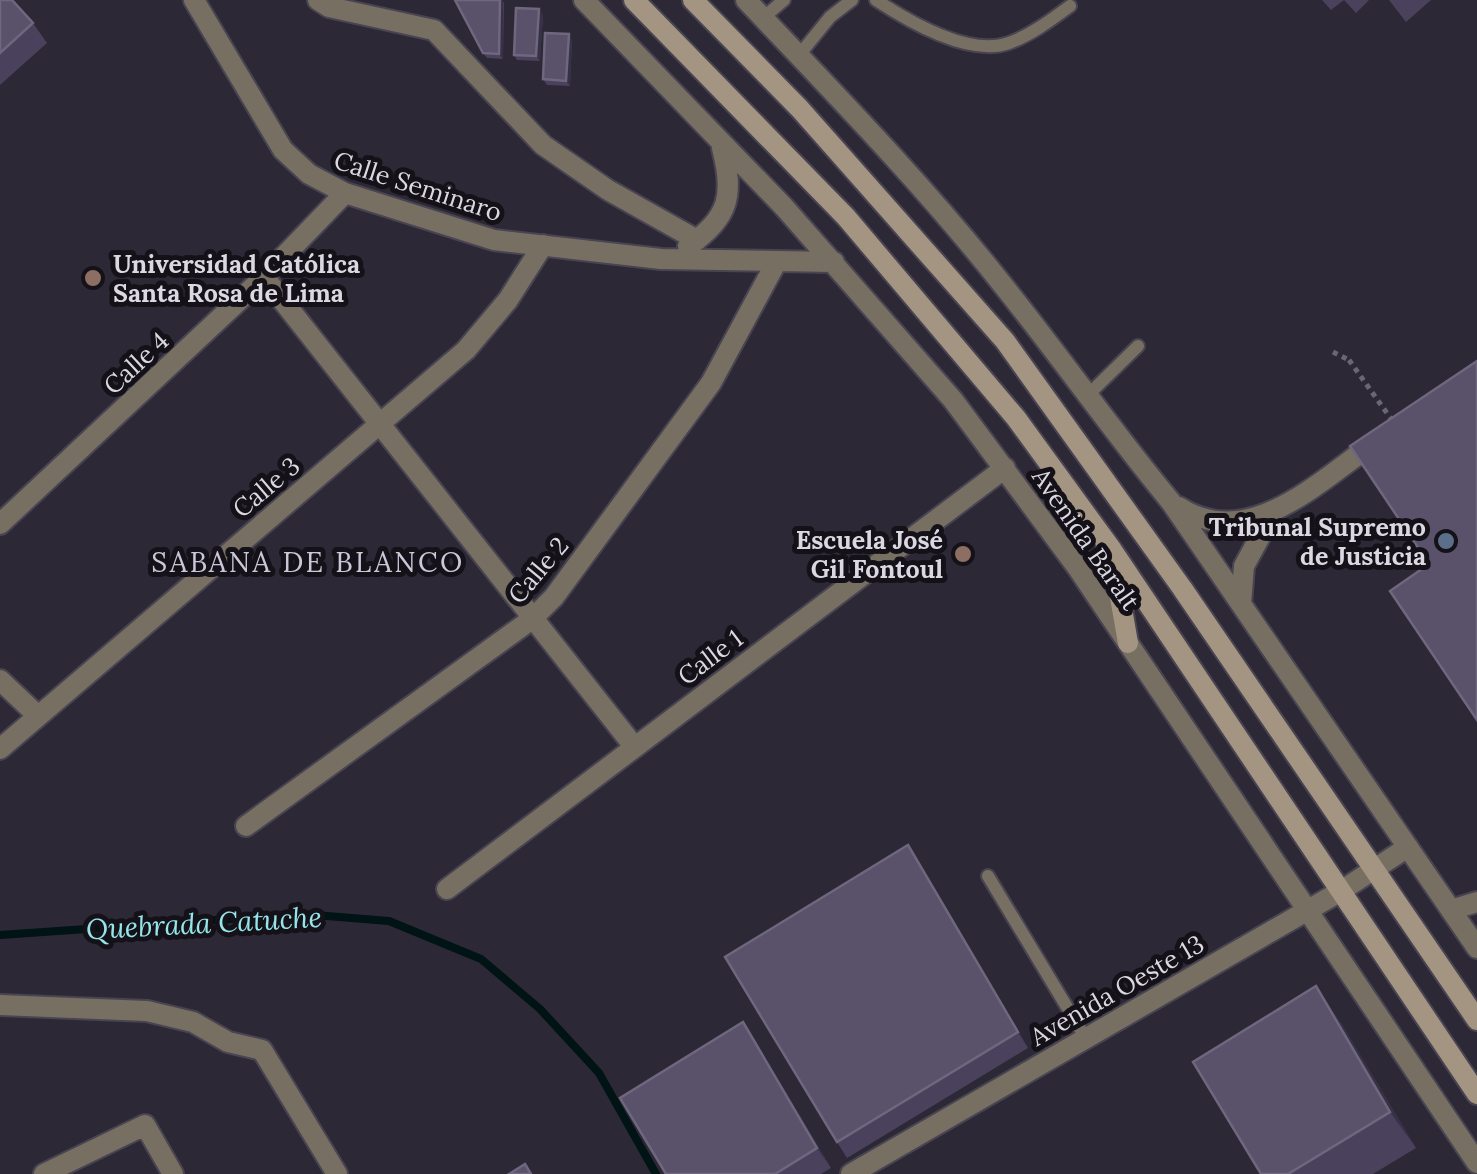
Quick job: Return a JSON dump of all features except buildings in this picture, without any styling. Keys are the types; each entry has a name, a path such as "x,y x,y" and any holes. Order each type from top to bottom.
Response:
{"main road":[{"name":"Avenida Baralt","path":"634,0 846,217 966,354 1112,550 1477,1094"},
{"name":"Avenida Baralt","path":"693,0 800,109 1006,342 1182,588 1477,1020"},
{"path":"1112,550 1128,643"}],"street":[{"name":"Calle Seminaro","path":"194,0 283,150 309,174 345,193 494,240 661,260 834,262"},
{"path":"318,0 329,6 434,30 543,145 608,190 697,240"},
{"name":"Avenida Baralt","path":"584,0 834,262 954,400 1128,643 1477,1162"},
{"path":"746,0 800,54 1001,282 1086,397 1171,502 1477,948"},
{"path":"661,260 697,240 730,199 731,180 722,146"},
{"name":"Calle 4","path":"0,524 264,277 345,193"},
{"name":"Calle 3","path":"0,749 466,350 508,300 544,246"},
{"name":"Calle 2","path":"246,826 532,620 554,597 711,384 777,262"},
{"path":"264,277 633,745"},
{"path":"1171,502 1195,518 1220,524 1274,512 1399,423"},
{"name":"Calle 1","path":"447,889 633,745 1006,468"},
{"path":"1242,604 1244,566 1274,512"},
{"path":"0,680 37,716"},
{"name":"Avenida Oeste 13","path":"851,1174 1341,891 1408,847"},
{"path":"1451,910 1477,902"},
{"path":"0,1005 148,1011 193,1022 228,1042 262,1050 336,1174"},
{"path":"44,1174 146,1125 174,1174"}],"lane":[{"path":"763,18 784,0"},
{"path":"800,54 830,17 852,0"},
{"path":"876,0 911,23 952,39 1004,45 1071,2"},
{"path":"1086,397 1138,346"},
{"path":"988,876 1086,1037"}],"path":[{"path":"1333,352 1349,360 1399,423"}],"waterway":[{"name":"Quebrada Catuche","path":"0,935 302,914 389,921 481,959 540,1009 599,1073 656,1174"}],"place":[{"name":"Universidad Católica Santa Rosa de Lima","path":"93,278"},
{"name":"Tribunal Supremo de Justicia","path":"1446,541"},
{"name":"Escuela José Gil Fontoul","path":"963,554"}],"district":[{"name":"SABANA DE BLANCO","path":"308,562"}]}
